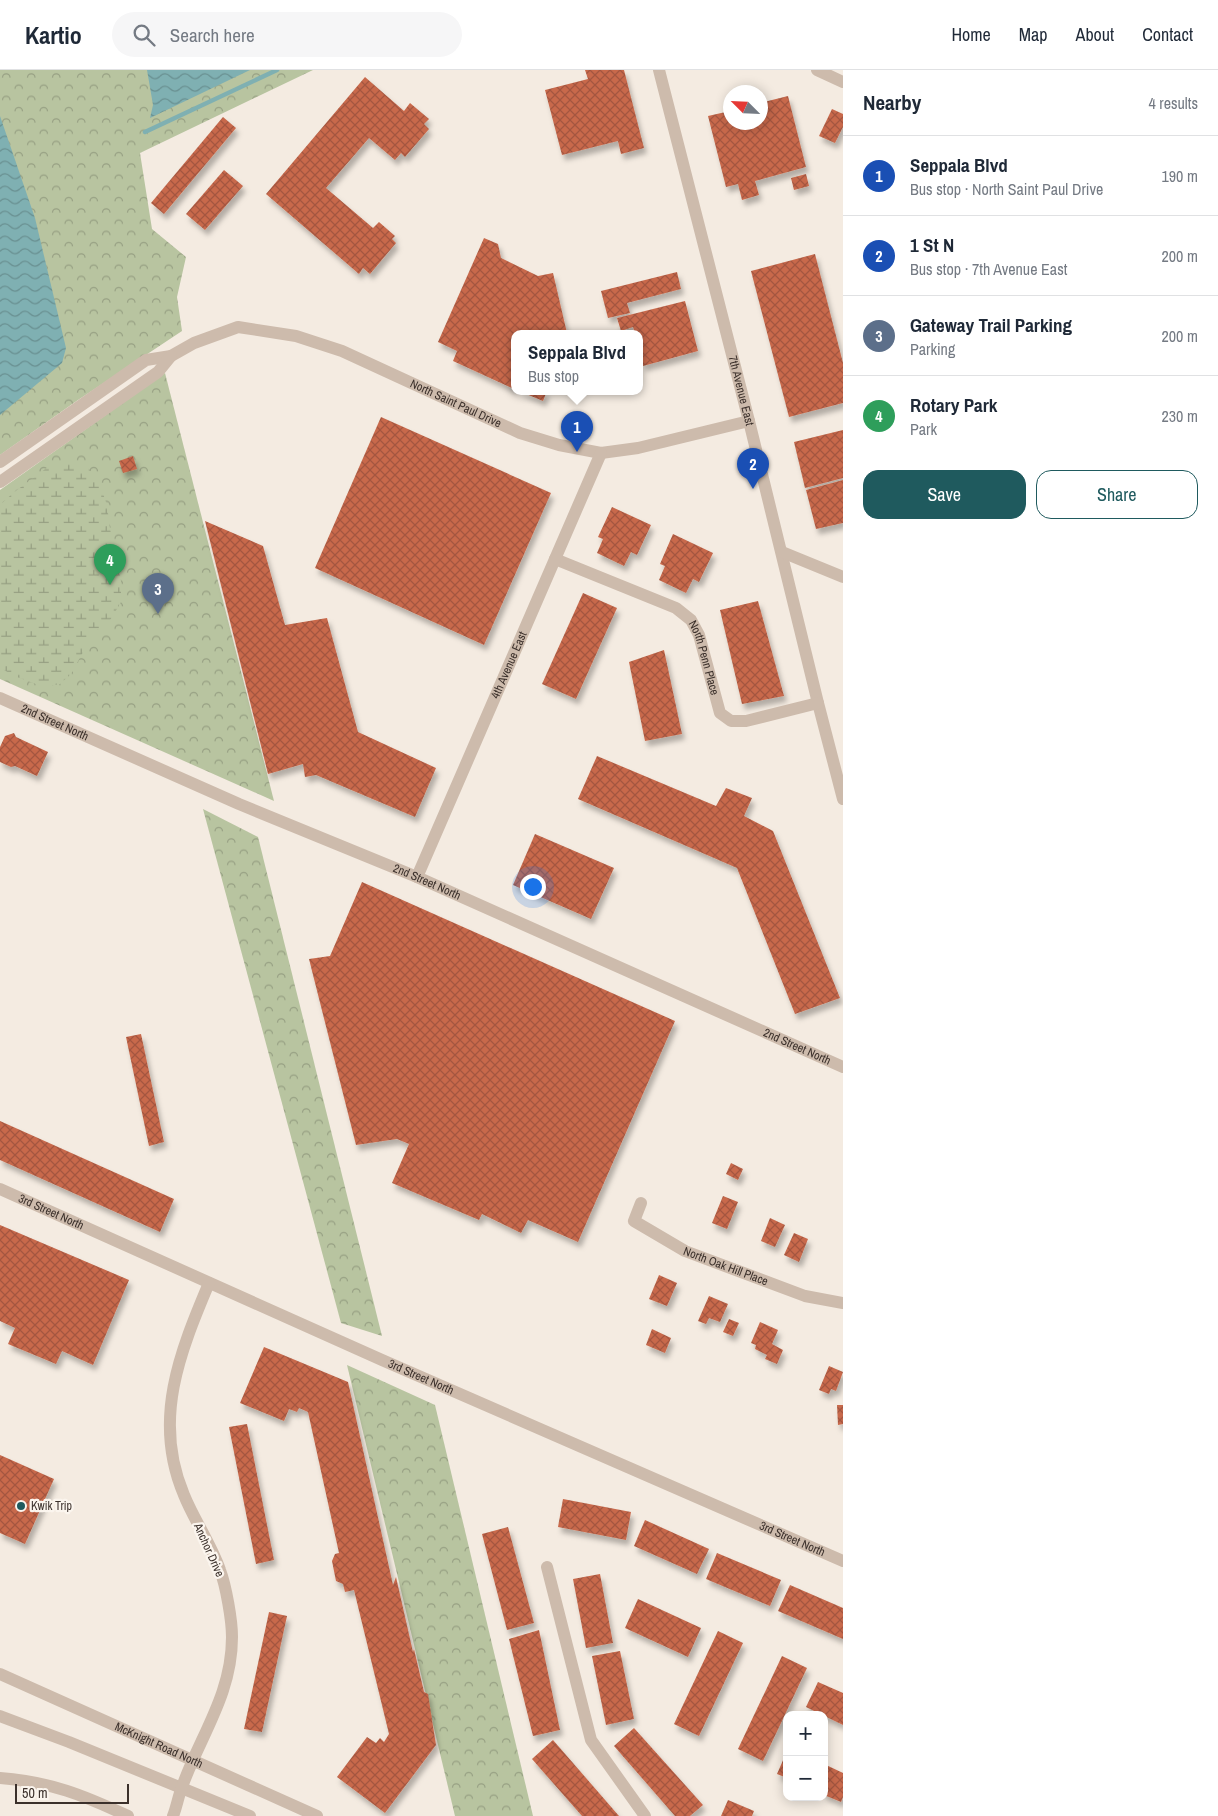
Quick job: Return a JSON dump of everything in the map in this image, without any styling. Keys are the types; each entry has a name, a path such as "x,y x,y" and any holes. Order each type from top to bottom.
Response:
{"street":[{"name":"7th Avenue East","path":"659,70 843,799"},
{"path":"817,70 843,82"},
{"name":"North Saint Paul Drive","path":"0,462 146,360 171,356 194,343 238,327 296,336 342,351 520,433 559,445 601,453 638,448 749,421"},
{"name":"North Saint Paul Drive","path":"0,482 158,372 171,356"},
{"name":"4th Avenue East","path":"417,877 555,559 592,479 601,453"},
{"path":"782,552 843,576"},
{"name":"North Penn Place","path":"555,559 676,608 691,620 699,635 720,713 731,721 746,721 818,703"},
{"name":"2nd Street North","path":"3,698 240,804 417,877 843,1067"},
{"name":"3rd Street North","path":"0,1189 382,1360 843,1561"},
{"name":"North Oak Hill Place","path":"641,1203 634,1221 684,1251 805,1296 843,1304"},
{"name":"Anchor Drive","path":"173,1816 178,1806 182,1788 219,1706 227,1674 232,1637 220,1570 183,1493 172,1457 170,1424 172,1388 184,1346 209,1283"},
{"path":"547,1567 591,1740 645,1816"},
{"name":"McKnight Road North","path":"0,1674 318,1816"},
{"path":"0,1716 250,1816"},
{"path":"0,1778 46,1784 73,1792 128,1816"}],"green space":[{"path":"0,70 313,70 140,153 152,229 186,257 177,297 182,331 78,400 0,455"},
{"path":"165,373 274,801 0,679 0,490"},
{"path":"67,461 86,465 99,482 107,505 121,581 121,602 111,619 94,632 71,674 60,684 44,687 17,677 0,668 0,505 48,467"},
{"path":"203,809 258,837 382,1336 341,1323"},
{"path":"347,1365 435,1405 533,1816 455,1816"}],"water":[{"path":"147,70 250,70 150,118 153,105"},
{"path":"0,116 35,218 66,348 62,363 0,415"}],"building":[{"path":"585,70 624,70 644,148 621,154 618,141 562,155 545,90 588,79"},
{"path":"365,77 404,111 410,103 429,119 424,124 429,129 405,157 401,153 395,160 369,138 326,188 373,228 379,222 395,236 392,239 396,243 370,274 363,268 359,274 266,194"},
{"path":"788,96 806,167 755,181 759,195 742,200 738,184 726,187 708,116 723,113 723,130 768,130 768,101"},
{"path":"832,109 843,114 843,127 835,143 819,136"},
{"path":"223,117 236,128 164,214 151,203"},
{"path":"224,170 243,186 205,230 186,214"},
{"path":"806,174 809,186 794,190 791,178"},
{"path":"484,238 498,244 501,258 538,276 553,273 566,330 511,330 511,388 453,361 457,351 438,342"},
{"path":"815,254 843,363 843,403 789,417 751,271"},
{"path":"677,272 681,289 627,303 630,313 608,318 601,291"},
{"path":"685,301 698,351 643,366 643,330 634,330 633,327 621,330 617,318"},
{"path":"529,395 545,395 543,401"},
{"path":"381,417 551,493 484,645 315,568"},
{"path":"843,430 843,478 805,488 794,442"},
{"path":"133,456 137,469 123,473 119,461"},
{"path":"843,480 843,523 816,529 806,490"},
{"path":"612,507 651,525 637,555 631,552 624,566 597,553 603,539 598,537"},
{"path":"205,521 263,546 285,625 327,618 358,732 436,768 415,817 316,775 305,777 303,764 268,774"},
{"path":"673,534 713,553 699,582 693,579 686,593 659,580 665,566 660,564"},
{"path":"583,593 617,608 576,699 542,684"},
{"path":"758,601 784,696 742,704 720,610"},
{"path":"664,650 682,734 645,741 629,662"},
{"path":"14,733 16,737 48,752 37,776 15,766 11,767 0,762 0,747 5,736"},
{"path":"597,756 716,806 726,788 752,798 744,816 773,831 840,998 795,1014 737,868 578,799"},
{"path":"535,834 614,868 591,919 513,885"},
{"path":"362,882 675,1021 578,1242 528,1220 521,1233 482,1214 479,1220 392,1183 409,1144 397,1139 356,1145 309,959 330,956"},
{"path":"141,1034 164,1142 149,1146 126,1037"},
{"path":"0,1121 174,1199 160,1232 0,1160"},
{"path":"731,1163 743,1169 738,1180 726,1174"},
{"path":"723,1196 738,1202 727,1229 712,1223"},
{"path":"770,1218 785,1225 775,1247 761,1241"},
{"path":"0,1225 129,1280 93,1365 62,1351 56,1364 8,1344 15,1328 0,1321"},
{"path":"794,1233 808,1239 799,1262 784,1255"},
{"path":"659,1275 677,1283 667,1306 649,1299"},
{"path":"709,1296 728,1304 720,1322 709,1318 706,1324 698,1321"},
{"path":"729,1319 739,1323 733,1336 723,1332"},
{"path":"760,1322 778,1330 772,1344 783,1350 777,1364 765,1359 767,1355 755,1349 756,1345 751,1343"},
{"path":"652,1329 671,1338 665,1353 646,1345"},
{"path":"264,1347 348,1382 393,1585 396,1577 413,1652 414,1649 424,1692 428,1694 436,1745 385,1813 337,1777 367,1737 376,1743 380,1738 384,1742 389,1734 354,1590 345,1592 343,1584 336,1581 332,1561 335,1554 339,1553 308,1412 299,1408 297,1412 289,1409 284,1421 240,1403"},
{"path":"829,1366 843,1372 836,1391 831,1389 829,1394 819,1390"},
{"path":"837,1405 843,1405 843,1424 838,1425"},
{"path":"247,1424 274,1560 256,1564 229,1427"},
{"name":"Kwik Trip","path":"0,1455 54,1479 25,1544 0,1533"},
{"path":"563,1499 631,1512 626,1540 558,1527"},
{"path":"645,1520 709,1549 697,1574 634,1546"},
{"path":"508,1527 534,1623 507,1630 482,1534"},
{"path":"717,1553 781,1580 770,1606 706,1579"},
{"path":"600,1574 613,1643 586,1648 573,1579"},
{"path":"790,1585 843,1608 843,1639 778,1611"},
{"path":"638,1599 701,1628 688,1657 625,1628"},
{"path":"269,1612 287,1616 262,1732 244,1729"},
{"path":"539,1630 560,1730 533,1736 509,1639"},
{"path":"718,1631 743,1643 699,1736 674,1724"},
{"path":"620,1651 634,1719 606,1725 592,1656"},
{"path":"782,1656 807,1668 787,1711 783,1711 783,1719 763,1761 738,1749"},
{"path":"818,1682 843,1693 843,1725 828,1718 828,1711 814,1711 806,1707"},
{"path":"634,1728 703,1805 690,1816 675,1816 614,1746"},
{"path":"553,1740 619,1816 582,1816 532,1759"},
{"path":"783,1760 783,1776 777,1774"},
{"path":"828,1766 843,1773 843,1797 841,1802 828,1797"},
{"path":"728,1800 754,1811 752,1816 721,1816"}],"waterway":[{"path":"145,132 277,70"}],"place":[{"name":"Seppala Blvd","path":"577,452"},
{"name":"1 St N","path":"753,489"},
{"name":"Rotary Park","path":"110,585"},
{"name":"Gateway Trail Parking","path":"158,614"},
{"name":"Kwik Trip","path":"21,1506"}]}
